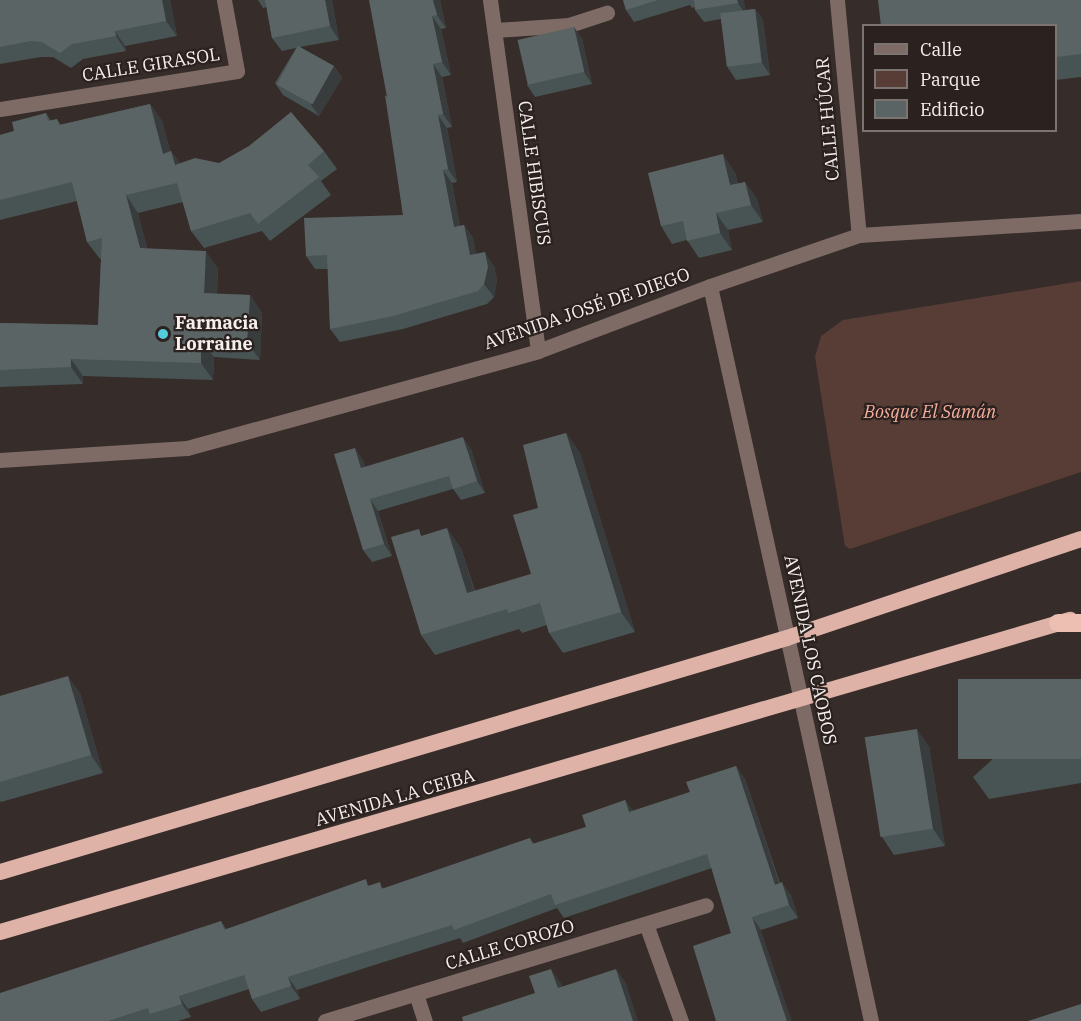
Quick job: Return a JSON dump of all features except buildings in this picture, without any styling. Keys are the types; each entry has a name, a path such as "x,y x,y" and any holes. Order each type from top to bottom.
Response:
{"highway":[{"path":"0,872 787,638 1081,539"},
{"name":"AVENIDA LA CEIBA","path":"0,932 801,700 1081,616"},
{"path":"1058,623 1081,623"}],"street":[{"name":"CALLE GIRASOL","path":"0,110 237,71 224,0"},
{"name":"CALLE HIBISCUS","path":"490,0 496,30 538,351"},
{"name":"CALLE HÚCAR","path":"837,0 859,235"},
{"path":"496,30 569,25 607,13"},
{"name":"AVENIDA JOSÉ DE DIEGO","path":"0,460 187,448 538,351 710,286 859,235 1081,221"},
{"name":"AVENIDA LOS CAOBOS","path":"710,286 871,1021"},
{"name":"CALLE COROZO","path":"325,1021 706,905"},
{"path":"646,924 681,1021"},
{"path":"416,994 425,1021"}],"green space":[{"name":"Bosque El Samán","path":"1081,281 1081,472 850,549 845,546 815,357 821,336 843,320"}],"place":[{"name":"Farmacia Lorraine","path":"163,334"}]}
